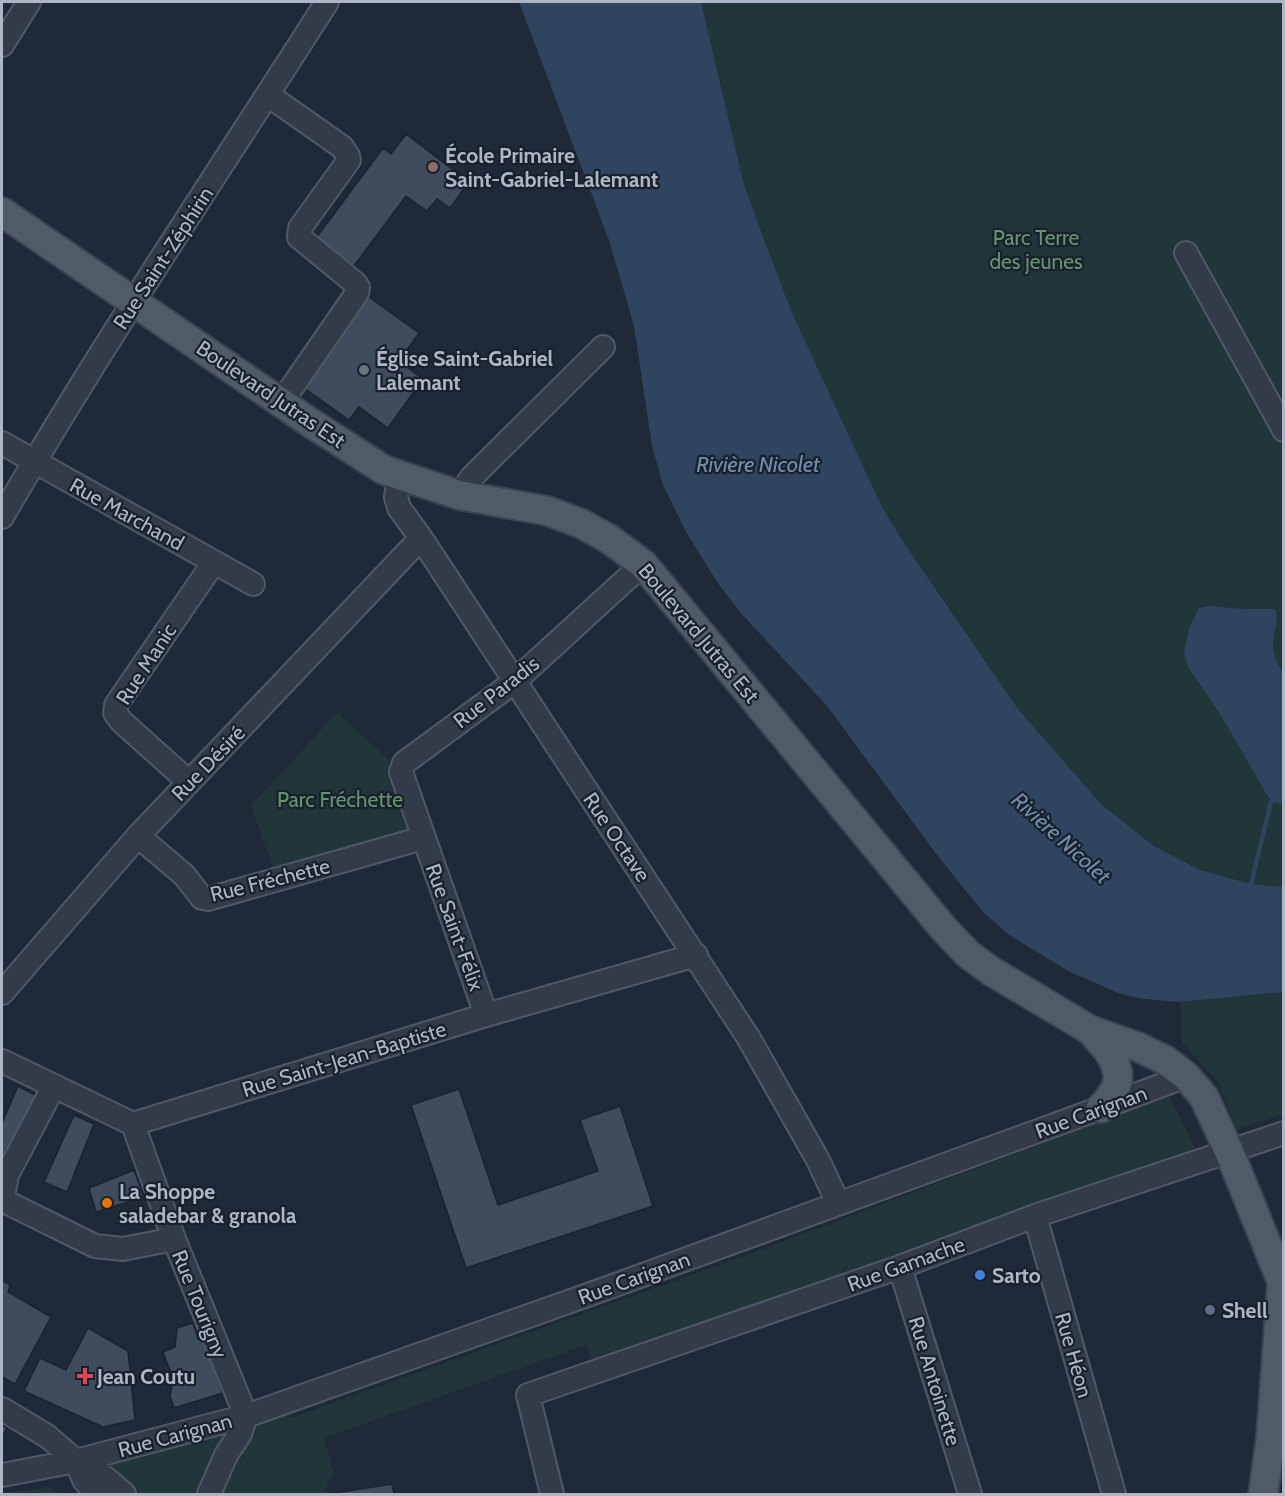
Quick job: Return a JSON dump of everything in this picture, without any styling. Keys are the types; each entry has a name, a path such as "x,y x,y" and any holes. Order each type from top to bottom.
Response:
{"main road":[{"name":"Boulevard Jutras Est","path":"2,212 384,470 459,495 557,514 582,524 609,539 643,564 944,930 968,954 991,971 1090,1030 1138,1047 1164,1060 1186,1076 1204,1097 1229,1150 1282,1291"},
{"path":"1090,1030 1117,1066 1117,1086 1101,1108"},
{"path":"1263,1494 1271,1437 1282,1291"}],"street":[{"path":"2,45 29,2"},
{"name":"Rue Saint-Zéphirin","path":"2,517 34,461 327,2"},
{"path":"268,94 342,147 348,156 349,160 300,228 299,237 358,287 357,293 282,403"},
{"path":"1186,253 1284,430"},
{"path":"459,495 472,477 603,347"},
{"name":"Rue Marchand","path":"2,443 253,584"},
{"name":"Rue Octave","path":"399,476 396,497 399,508 421,538 748,1037 818,1160 838,1203"},
{"name":"Rue Désiré","path":"2,993 138,836 421,538"},
{"name":"Rue Manic","path":"189,782 122,722 115,713 116,705 214,562"},
{"name":"Rue Paradis","path":"423,838 401,772 404,763 514,682 643,564"},
{"name":"Rue Fréchette","path":"138,836 184,875 202,898 208,899 423,838"},
{"name":"Rue Saint-Félix","path":"423,838 486,1015"},
{"name":"Rue Saint-Jean-Baptiste","path":"133,1124 486,1015 696,955"},
{"path":"2,1061 133,1124"},
{"name":"Rue Carignan","path":"2,1475 76,1461 246,1416 599,1291 1186,1076"},
{"path":"54,1086 7,1175 2,1201 95,1246 123,1249 174,1239"},
{"name":"Rue Tourigny","path":"133,1124 174,1239 246,1416"},
{"name":"Rue Gamache","path":"552,1494 528,1395 900,1267 1035,1216 1284,1132"},
{"name":"Rue Héon","path":"1035,1216 1114,1494"},
{"name":"Rue Antoinette","path":"900,1267 970,1494"},
{"path":"2,1408 47,1436 76,1461 101,1474 124,1494"},
{"path":"209,1494 226,1455 240,1434 246,1416"},
{"path":"76,1461 84,1480 97,1494"}],"green space":[{"name":"Parc Terre des jeunes","path":"701,2 1283,2 1283,887 1251,884 1200,870 1154,846 1102,805 1018,709 906,546 882,507 793,315 768,250 744,185"},
{"name":"Parc Fréchette","path":"338,712 401,772 423,838 277,880 251,805"},
{"path":"1283,992 1283,1114 1237,1130 1218,1083 1182,1042 1180,1002"},
{"path":"1169,1096 1197,1152 592,1360 586,1345 324,1438 334,1472 323,1494 216,1494 253,1426 280,1414 290,1418 728,1262"},
{"path":"225,1433 204,1494 139,1494 112,1464"},
{"path":"49,1487 59,1494 2,1494 2,1493"}],"water":[{"name":"Rivière Nicolet","path":"519,2 701,2 744,185 793,315 882,507 906,546 1018,709 1102,805 1154,846 1200,870 1251,884 1283,887 1283,992 1180,1002 1144,999 1121,994 1068,971 1009,935 983,912 937,855 827,706 740,612 717,582 686,532 663,485 652,446 634,326 609,240"},
{"path":"1209,606 1275,609 1277,622 1273,637 1273,651 1284,675 1283,804 1271,802 1219,712 1188,667 1184,653 1189,628 1199,608"}],"building":[{"path":"406,134 469,182 450,208 437,199 427,211 406,196 354,266 316,238 383,148 391,154"},
{"name":"Église Saint-Gabriel Lalemant","path":"369,297 419,333 399,361 423,379 388,428 359,407 349,420 304,388"},
{"path":"18,1086 37,1096 2,1163 2,1123"},
{"path":"459,1089 498,1205 598,1171 580,1120 620,1106 653,1206 466,1268 411,1105"},
{"path":"74,1115 94,1124 67,1192 44,1182"},
{"path":"134,1170 144,1197 96,1212 89,1188"},
{"path":"2,1280 10,1285 8,1292 51,1317 15,1384 2,1377"},
{"path":"193,1323 198,1339 202,1337 223,1393 174,1408 170,1396 173,1379 163,1352 175,1347 177,1328"},
{"path":"88,1328 128,1351 135,1420 103,1427 24,1391 40,1358 66,1370"},
{"path":"2,1425 7,1428 2,1437"},
{"path":"392,1484 394,1494 328,1494"}],"waterway":[{"path":"1251,884 1271,802"}],"place":[{"name":"École Primaire Saint-Gabriel-Lalemant","path":"433,167"},
{"name":"Église Saint-Gabriel Lalemant","path":"364,370"},
{"name":"La Shoppe saladebar & granola","path":"107,1203"},
{"name":"Sarto","path":"980,1275"},
{"name":"Shell","path":"1210,1310"},
{"name":"Jean Coutu","path":"85,1376"}]}
